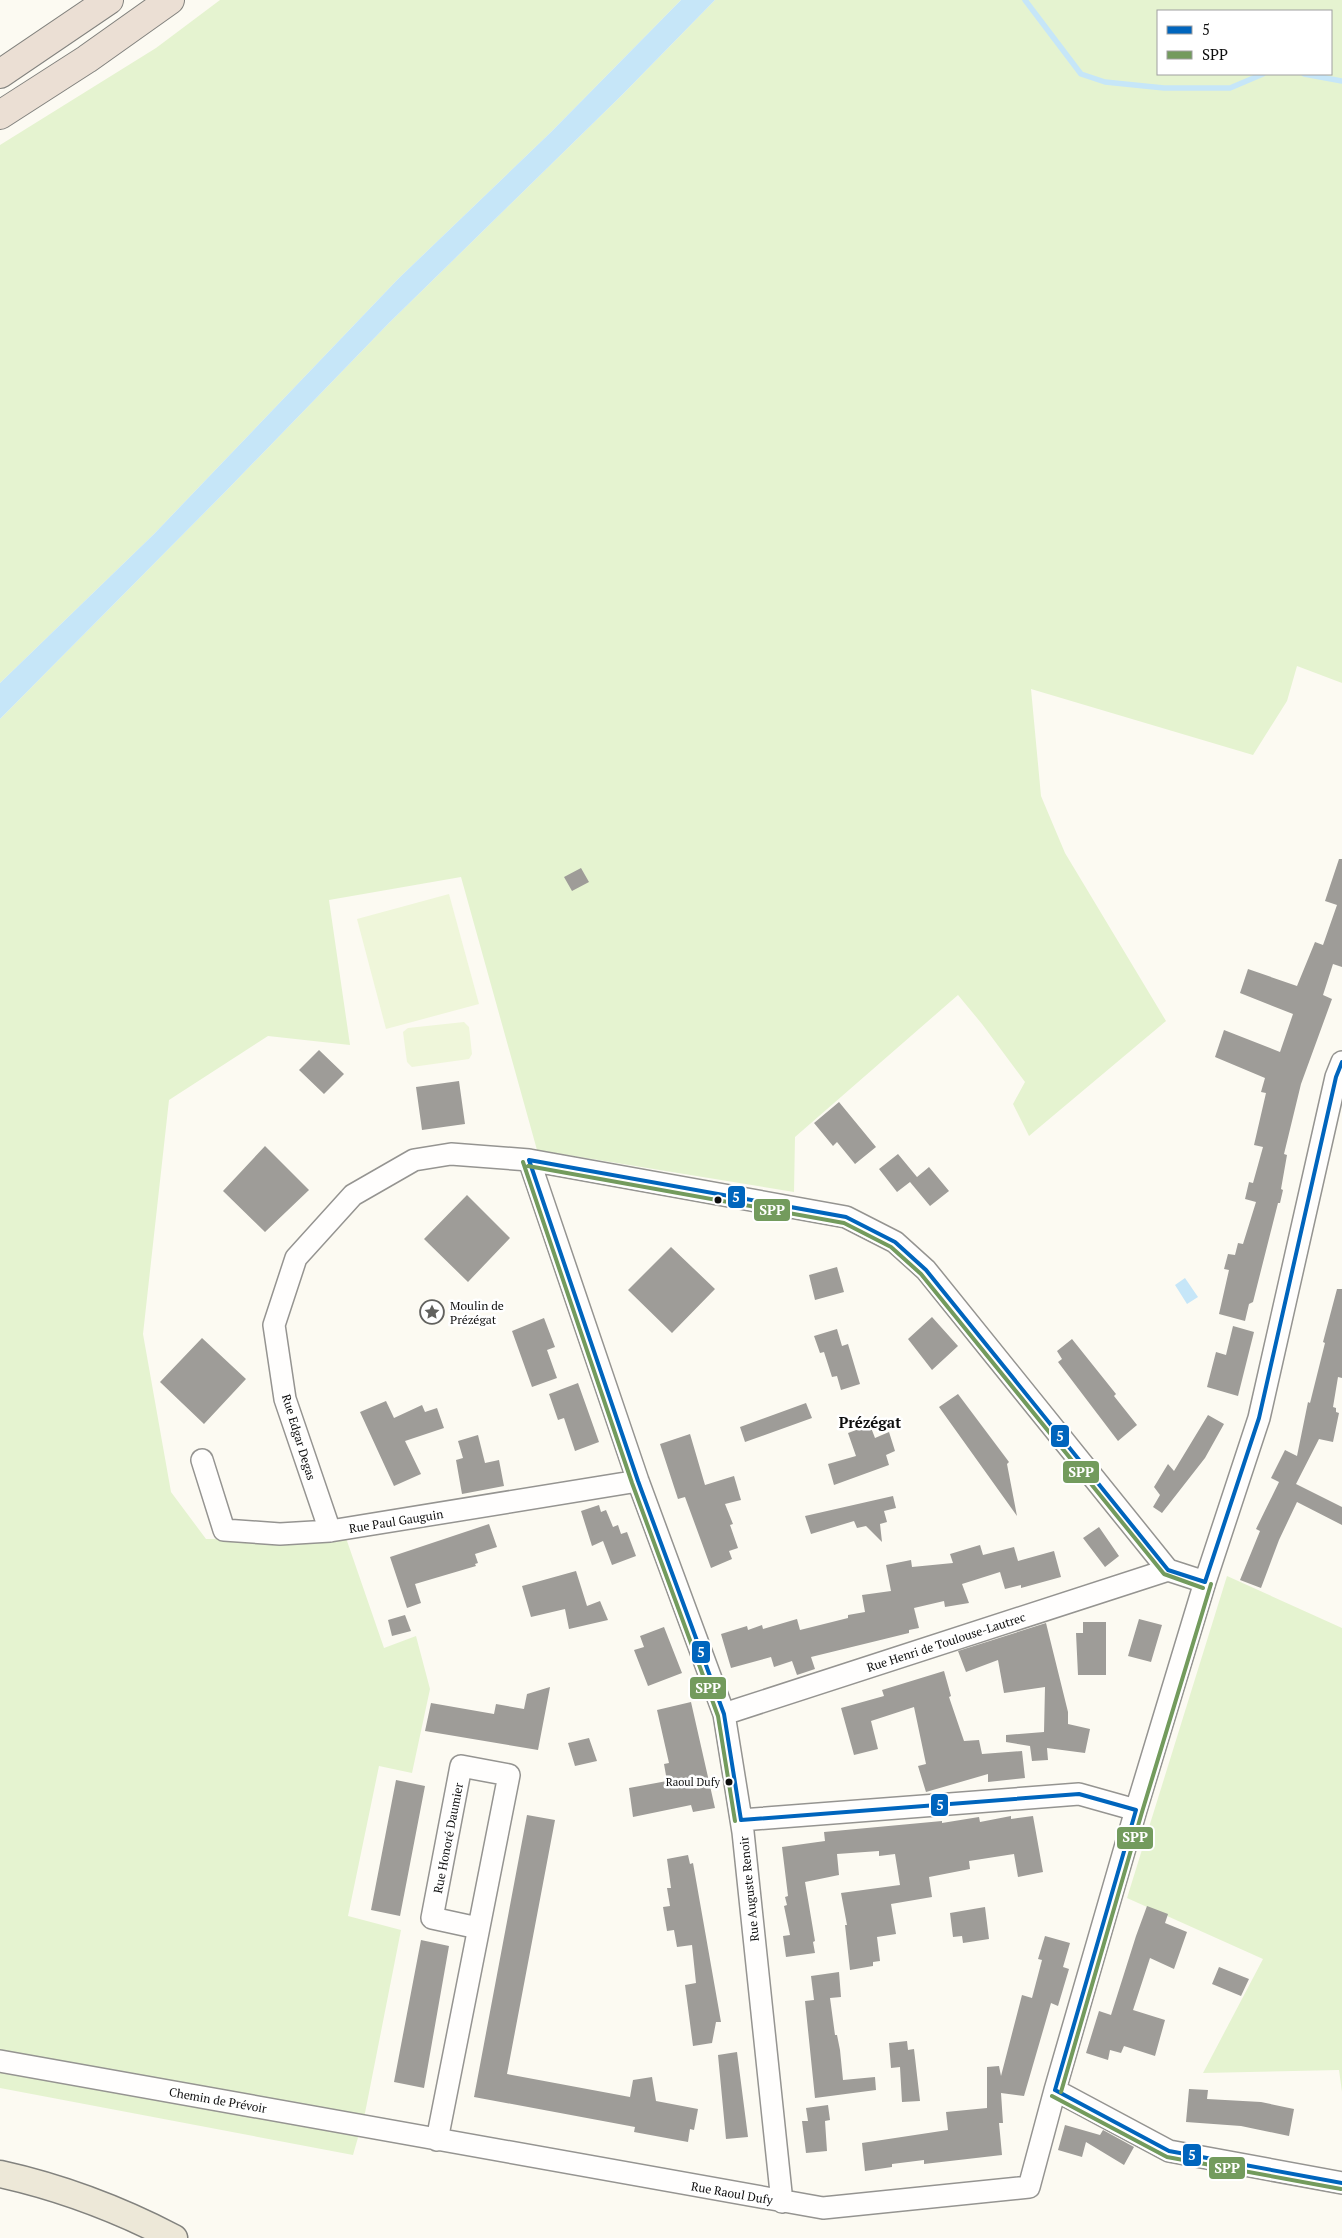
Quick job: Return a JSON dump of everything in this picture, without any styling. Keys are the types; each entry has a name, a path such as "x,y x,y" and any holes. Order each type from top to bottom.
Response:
{"highway":[{"path":"0,74 109,0"},
{"path":"0,115 87,59 170,0"}],"main road":[{"path":"0,2174 122,2214 174,2238"}],"street":[{"path":"1342,1062 1336,1077 1312,1179 1259,1418 1205,1582 1136,1810 1055,2090 1169,2151 1342,2183"},
{"name":"Rue Edgar Degas","path":"330,1531 286,1399 274,1325 296,1258 353,1196 414,1160 451,1154 529,1160 846,1216 895,1242 926,1270 1168,1570"},
{"name":"Rue Auguste Renoir","path":"529,1160 638,1481 724,1714 741,1820 782,2202"},
{"name":"Rue Paul Gauguin","path":"202,1460 224,1530 280,1534 330,1531 638,1481"},
{"path":"1168,1570 1205,1582"},
{"name":"Rue Henri de Toulouse-Lautrec","path":"724,1714 1168,1570"},
{"name":"Rue Honoré Daumier","path":"437,2140 509,1775 461,1766 432,1918 478,1928"},
{"path":"741,1820 1079,1794 1136,1810"},
{"name":"Chemin de Prévoir","path":"0,2061 437,2140"},
{"name":"Rue Raoul Dufy","path":"437,2140 823,2208 1029,2187 1055,2090"}],"green space":[{"path":"220,0 681,0 551,132 398,279 154,534 0,683 0,145 156,48"},
{"path":"715,0 1342,0 1342,683 1297,666 1287,701 1253,755 1031,689 1041,796 1065,853 1166,1021 1029,1136 1013,1104 1025,1082 958,995 795,1137 794,1192 537,1150 461,877 329,900 350,1045 268,1036 169,1100 143,1334 171,1492 206,1539 346,1538 384,1648 416,1636 430,1689 412,1773 379,1766 348,1916 401,1930 365,2113 353,2155 0,2088 0,719 389,323 623,94"},
{"path":"449,894 479,1004 386,1029 357,919"},
{"path":"464,1022 469,1027 472,1054 469,1059 412,1067 407,1062 403,1032 408,1028"},
{"path":"1227,1576 1342,1628 1342,2092 1339,2070 1203,2073 1263,1959 1127,1898"}],"water":[{"path":"681,0 715,0 623,94 389,323 0,719 0,683 154,534 398,279 551,132"},
{"path":"1185,1278 1198,1297 1187,1304 1175,1285"}],"building":[{"path":"1339,859 1342,859 1342,967 1333,964 1323,995 1332,999 1301,1084 1284,1154 1287,1155 1280,1203 1278,1203 1253,1302 1249,1304 1245,1321 1219,1314 1229,1270 1224,1269 1228,1254 1235,1255 1238,1243 1243,1244 1256,1202 1245,1199 1249,1182 1253,1183 1263,1147 1254,1145 1266,1093 1261,1092 1265,1078 1215,1057 1224,1030 1280,1052 1293,1014 1240,993 1248,969 1297,986 1315,942 1323,945 1337,905 1325,901"},
{"path":"581,868 589,882 572,891 564,877"},
{"path":"319,1050 344,1074 324,1094 299,1070"},
{"path":"459,1081 465,1124 422,1130 416,1087"},
{"path":"839,1102 876,1147 855,1164 837,1142 833,1146 814,1123"},
{"path":"265,1146 309,1190 265,1232 223,1191"},
{"path":"898,1154 917,1177 929,1167 949,1191 930,1206 910,1182 897,1192 879,1169"},
{"path":"467,1195 510,1238 468,1282 424,1239"},
{"path":"671,1247 715,1289 672,1333 628,1290"},
{"path":"837,1267 844,1292 815,1300 809,1275"},
{"path":"1337,1289 1342,1289 1342,1378 1338,1377 1333,1407 1339,1413 1333,1442 1319,1439 1296,1484 1342,1507 1342,1525 1297,1502 1279,1540 1261,1588 1240,1580 1260,1531 1256,1529 1279,1482 1271,1478 1285,1450 1297,1456 1308,1402 1310,1403"},
{"path":"932,1317 958,1346 932,1370 908,1339"},
{"path":"544,1318 555,1347 547,1350 557,1378 532,1387 512,1331"},
{"path":"1233,1326 1254,1332 1238,1396 1207,1387 1216,1352 1226,1355"},
{"path":"837,1329 842,1346 848,1344 860,1384 841,1390 837,1376 832,1377 824,1352 820,1353 814,1336"},
{"path":"202,1338 246,1379 204,1424 160,1382"},
{"path":"1072,1339 1116,1394 1114,1396 1137,1425 1118,1441 1058,1362 1062,1359 1057,1351"},
{"path":"578,1383 599,1442 575,1451 564,1418 558,1420 549,1394"},
{"path":"958,1394 1009,1462 1007,1464 1017,1516 939,1407"},
{"path":"386,1401 394,1418 422,1405 425,1412 437,1408 444,1428 405,1441 421,1474 394,1486 360,1412"},
{"path":"806,1403 812,1418 745,1442 740,1427"},
{"path":"1208,1415 1224,1424 1205,1458 1162,1513 1153,1507 1160,1495 1154,1487 1168,1464 1174,1471"},
{"path":"870,1425 875,1438 889,1432 895,1451 886,1455 889,1465 834,1485 828,1464 856,1456 848,1433"},
{"path":"690,1434 705,1485 734,1476 741,1500 725,1504 733,1524 730,1525 738,1548 729,1551 732,1559 711,1568 685,1497 678,1499 660,1444"},
{"path":"478,1435 485,1463 499,1460 504,1486 462,1494 456,1460 463,1458 458,1441"},
{"path":"893,1496 896,1508 884,1511 887,1522 880,1524 882,1542 866,1526 857,1528 854,1521 811,1534 805,1516"},
{"path":"599,1505 601,1512 606,1510 613,1527 618,1525 621,1534 627,1532 636,1556 612,1565 603,1541 592,1546 581,1511"},
{"path":"489,1524 497,1547 475,1554 478,1563 475,1564 476,1566 415,1584 421,1603 407,1608 390,1557"},
{"path":"1099,1527 1119,1556 1105,1567 1083,1538"},
{"path":"980,1545 983,1555 1014,1547 1018,1561 1054,1551 1061,1577 1021,1588 1021,1585 1005,1589 1000,1572 962,1584 969,1603 945,1607 944,1601 914,1608 919,1628 909,1630 909,1633 811,1657 815,1669 797,1675 792,1661 774,1667 771,1657 731,1668 721,1634 747,1626 748,1630 762,1625 763,1629 797,1619 800,1630 848,1618 848,1615 865,1612 862,1595 891,1591 886,1565 911,1560 912,1567 953,1563 950,1554"},
{"path":"576,1571 587,1606 600,1601 608,1620 569,1629 565,1609 531,1617 522,1586"},
{"path":"405,1615 411,1631 392,1636 388,1620"},
{"path":"1139,1619 1162,1625 1151,1662 1128,1656"},
{"path":"1083,1622 1106,1622 1106,1675 1078,1675 1076,1633 1083,1633"},
{"path":"1046,1623 1068,1712 1068,1724 1090,1729 1085,1753 1047,1748 1048,1760 1032,1761 1030,1746 1006,1742 1006,1735 1044,1732 1045,1687 1004,1693 998,1660 966,1672 958,1651"},
{"path":"664,1627 682,1673 648,1686 634,1650 644,1647 640,1636"},
{"path":"944,1671 951,1696 949,1697 964,1741 979,1740 982,1754 1022,1751 1025,1778 988,1782 988,1774 926,1792 918,1766 926,1764 914,1707 871,1721 878,1749 854,1755 841,1708 884,1696 882,1690"},
{"path":"550,1687 538,1750 425,1731 431,1703 494,1714 496,1704 524,1709 527,1694"},
{"path":"691,1702 715,1808 693,1812 691,1805 633,1817 629,1788 667,1781 664,1764 669,1763 657,1710"},
{"path":"589,1738 597,1761 575,1766 568,1743"},
{"path":"396,1780 425,1786 400,1916 371,1910"},
{"path":"527,1815 555,1820 507,2074 630,2097 633,2080 652,2077 656,2101 698,2109 694,2130 690,2129 688,2142 634,2132 635,2127 474,2097"},
{"path":"1011,1816 1011,1819 1033,1816 1043,1872 1018,1877 1014,1854 969,1861 970,1869 929,1877 932,1897 891,1904 896,1934 877,1937 880,1961 873,1962 873,1966 850,1970 845,1925 847,1925 841,1893 900,1885 895,1854 879,1856 879,1851 837,1854 839,1875 805,1882 815,1941 813,1942 815,1953 786,1957 783,1936 790,1935 784,1906 787,1905 785,1897 788,1896 782,1847 825,1841 824,1832 942,1821 942,1823 979,1817 980,1822"},
{"path":"688,1855 690,1864 693,1863 721,2022 716,2022 712,2043 693,2046 685,1985 696,1983 692,1945 677,1947 674,1930 667,1931 663,1907 670,1906 667,1888 671,1888 667,1859"},
{"path":"1147,1906 1168,1914 1165,1923 1187,1932 1174,1969 1150,1958 1133,2010 1165,2020 1155,2056 1124,2046 1121,2053 1110,2050 1108,2060 1086,2053 1099,2011 1111,2015"},
{"path":"985,1907 989,1939 963,1943 962,1936 953,1937 950,1913"},
{"path":"1045,1936 1070,1943 1063,1967 1069,1969 1058,2006 1051,2003 1024,2096 1001,2093 1003,2123 999,2123 1002,2155 924,2164 924,2160 892,2164 892,2167 865,2171 862,2143 948,2130 946,2112 987,2108 987,2067 999,2066 1001,2076 1022,1995 1032,1998 1042,1960 1038,1959"},
{"path":"421,1940 449,1946 424,2088 394,2082"},
{"path":"1219,1967 1249,1979 1241,1996 1212,1984"},
{"path":"839,1972 841,1997 830,1998 835,2035 837,2035 840,2050 843,2080 875,2077 876,2090 815,2098 805,2001 814,2000 811,1976"},
{"path":"907,2041 908,2050 914,2049 920,2101 902,2102 900,2067 891,2068 889,2043"},
{"path":"737,2052 748,2137 726,2139 718,2055"},
{"path":"1189,2089 1208,2090 1207,2099 1261,2102 1294,2109 1289,2136 1241,2126 1186,2122"},
{"path":"828,2105 830,2120 825,2121 827,2151 806,2153 802,2121 808,2121 806,2108"},
{"path":"1065,2125 1100,2135 1103,2130 1134,2147 1124,2165 1086,2142 1082,2157 1058,2150"}],"waterway":[{"path":"1025,0 1081,74 1105,82 1164,88 1230,88 1261,75"},
{"path":"1309,75 1342,81"}],"transit line":[{"name":"5","path":"1205,1582 1259,1418 1336,1077 1342,1062"},
{"name":"5","path":"529,1160 846,1217 895,1242 926,1270 1168,1570 1205,1582"},
{"name":"5","path":"529,1160 638,1481 724,1714 741,1820"},
{"name":"SPP","path":"523,1162 632,1483 718,1716 735,1821"},
{"name":"SPP","path":"528,1166 844,1223 891,1247 921,1274 1164,1574 1203,1588"},
{"name":"SPP","path":"1061,2092 1142,1812 1211,1584"},
{"name":"5","path":"741,1820 1079,1794 1136,1810"},
{"name":"5","path":"1055,2090 1136,1810"},
{"name":"5","path":"1055,2090 1169,2151 1342,2183"},
{"name":"SPP","path":"1052,2096 1167,2157 1341,2189"}],"place":[{"name":"Moulin de Prézégat","path":"432,1312"},
{"name":"Raoul Dufy","path":"729,1782"}],"district":[{"name":"Prézégat","path":"870,1422"}]}
